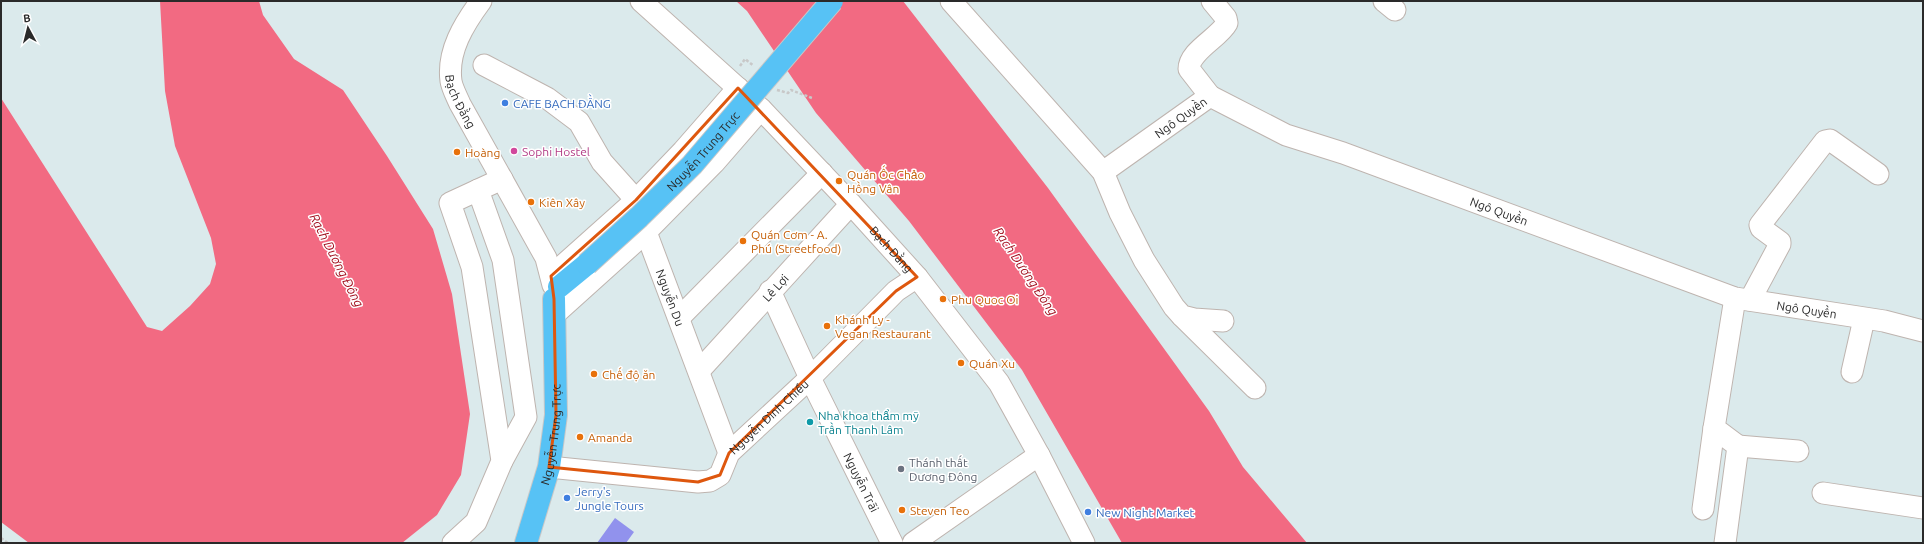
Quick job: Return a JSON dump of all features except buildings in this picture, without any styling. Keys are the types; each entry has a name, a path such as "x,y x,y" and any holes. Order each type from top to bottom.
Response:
{"main road":[{"name":"Nguyễn Trung Trực","path":"526,543 549,467 556,415 554,292 587,264 692,165 832,1"}],"street":[{"name":"Bạch Đằng","path":"481,1 457,38 450,66 451,82 460,104 546,258 554,292"},
{"name":"Bạch Đằng","path":"641,1 741,79 761,109 851,204 917,277 999,383 1039,455 1084,543"},
{"path":"951,1 1103,172 1120,213 1144,260 1174,307 1255,388"},
{"path":"1212,1 1226,18 1227,23 1201,48 1189,65 1189,69 1217,100"},
{"path":"484,64 547,98 579,122 602,162 636,200"},
{"path":"554,292 636,200 683,151 741,79"},
{"name":"Ngô Quyền","path":"1103,172 1217,100 1286,135 1343,153 1742,299 1884,321 1923,331"},
{"name":"Nguyễn Trung Trực","path":"646,232 714,163 761,109"},
{"path":"1703,509 1714,428 1742,299 1780,244 1780,242 1760,225 1825,141 1830,140 1878,174"},
{"path":"678,318 822,174"},
{"path":"502,179 450,203 472,267 502,461"},
{"path":"453,543 476,522 502,461 526,417 503,260 478,190"},
{"name":"Lê Lợi","path":"699,371 770,291 851,204"},
{"path":"554,292 646,232"},
{"name":"Nguyễn Du","path":"646,232 729,453"},
{"path":"472,267 503,260"},
{"name":"Nguyễn Đình Chiểu","path":"549,467 698,482 710,481 720,475 729,453 810,378 896,291 917,277"},
{"name":"Nguyễn Trãi","path":"770,291 810,378 892,543"},
{"path":"1182,316 1194,319 1223,321"},
{"path":"1852,372 1864,319"},
{"path":"488,375 520,370"},
{"path":"1714,428 1738,446 1798,451"},
{"path":"1725,543 1738,446"},
{"path":"913,543 1039,455"},
{"path":"1823,493 1923,508"}],"path":[{"path":"741,79 739,66 745,59 759,70"},
{"path":"797,92 812,98"},
{"path":"1,538 8,543"}],"highlighted area":[{"path":"738,88 917,277 896,291 729,453 720,475 698,482 549,467 556,415 554,299 551,276 636,200"}],"shaded area":[{"path":"615,518 634,532 626,543 597,543"}],"water":[{"name":"Rạch Dương Đông","path":"160,1 259,1 263,15 294,59 343,90 433,229 452,294 470,414 461,475 437,515 402,543 29,543 1,522 1,98 147,327 162,331 190,306 210,284 216,264 211,238 175,146 165,91"},
{"name":"Rạch Dương Đông","path":"736,1 903,1 1048,188 1209,411 1243,467 1307,543 1122,543 1022,370 909,221 816,113 747,11"}],"place":[{"name":"CAFE BẠCH ĐẰNG","path":"505,103"},
{"name":"Sophi Hostel","path":"514,151"},
{"name":"Hoàng","path":"457,152"},
{"name":"Quán Ốc Chảo Hồng Vân","path":"839,181"},
{"name":"Kiên Xây","path":"531,202"},
{"name":"Quán Cơm - A. Phú (Streetfood)","path":"743,241"},
{"name":"Phu Quoc Oi","path":"943,299"},
{"name":"Khánh Ly - Vegan Restaurant","path":"827,326"},
{"name":"Quán Xu","path":"961,363"},
{"name":"Chế độ ăn","path":"594,374"},
{"name":"Nha khoa thẩm mỹ Trần Thanh Lâm","path":"810,422"},
{"name":"Amanda","path":"580,437"},
{"name":"Thánh thất Dương Đông","path":"901,469"},
{"name":"Jerry's Jungle Tours","path":"567,498"},
{"name":"Steven Teo","path":"902,510"},
{"name":"New Night Market","path":"1088,512"}]}
